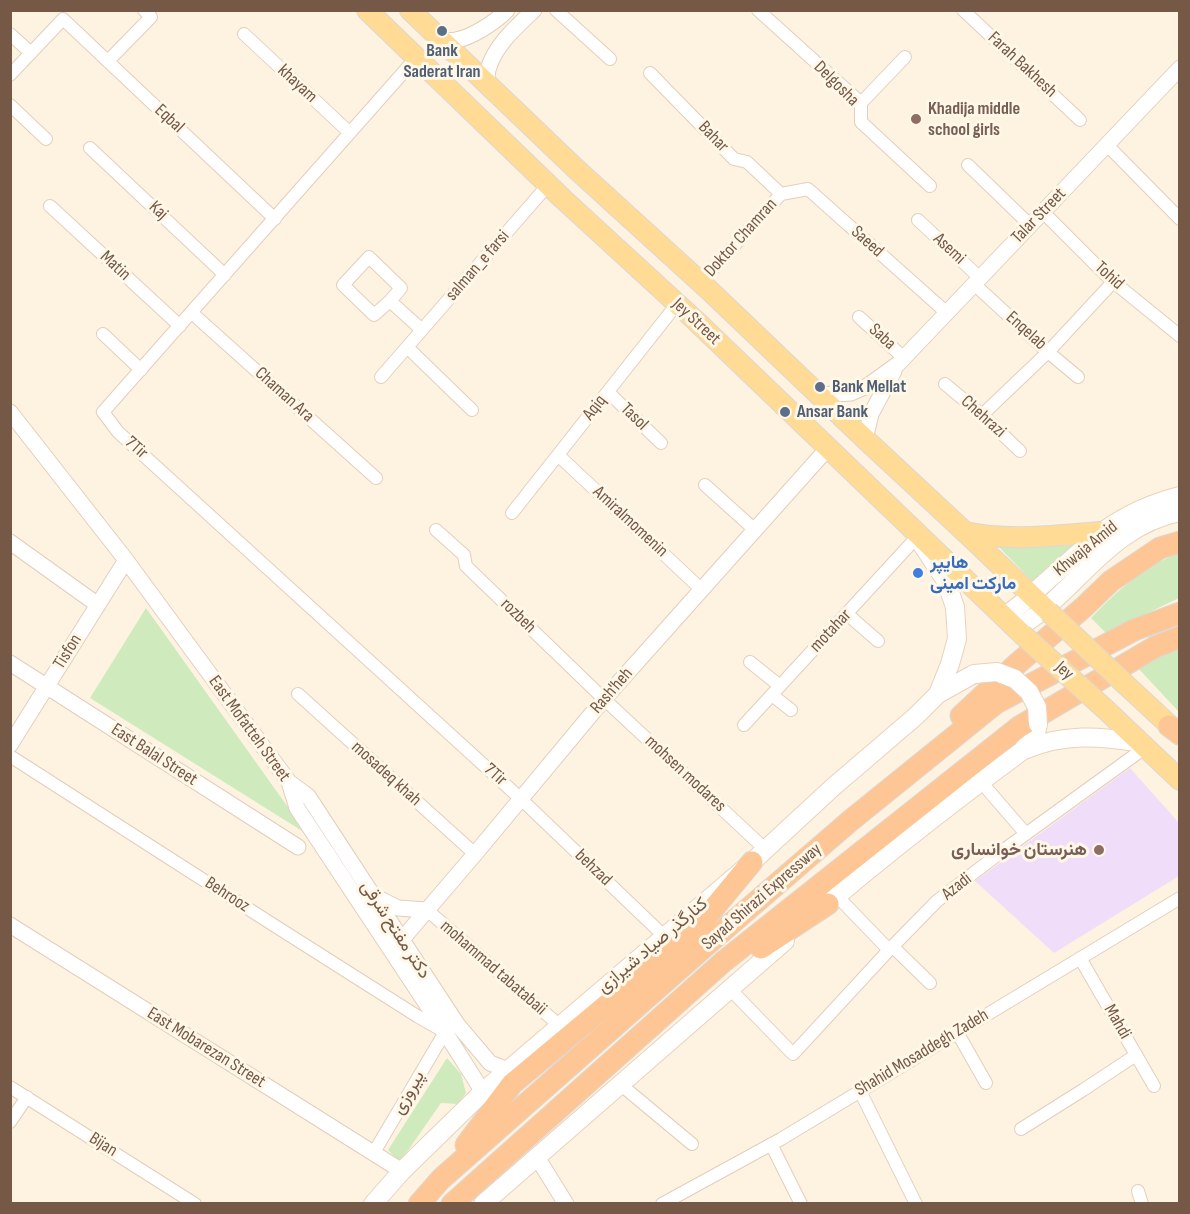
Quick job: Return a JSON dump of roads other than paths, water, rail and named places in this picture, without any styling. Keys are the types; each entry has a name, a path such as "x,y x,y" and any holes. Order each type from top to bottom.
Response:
{"highway":[{"path":"850,821 981,696 1111,581 1160,548 1179,542"},
{"name":"Sayad Shirazi Expressway","path":"419,1203 441,1179 711,941 850,821 996,703 1134,630 1179,613"},
{"name":"Sayad Shirazi Expressway","path":"455,1201 723,962 1019,727 1155,647 1179,637"},
{"path":"441,1179 512,1084 694,932 759,856"},
{"path":"455,1201 566,1115 766,944 832,900"}],"main road":[{"name":"Jey Street","path":"367,10 548,185 677,303 1015,627"},
{"name":"Jey Street","path":"410,10 576,168 701,282 1041,606"},
{"name":"Khwaja Amid","path":"1041,606 1102,532 1116,522 1153,504 1179,496"},
{"name":"Khwaja Amid","path":"1041,606 1121,538 1145,524 1179,512"},
{"path":"965,532 1005,538 1102,532"},
{"path":"915,533 946,582 955,607 957,639 938,694"},
{"path":"1015,627 1041,606"},
{"name":"Jey","path":"1041,606 1176,732"},
{"name":"Jey","path":"1015,627 1144,745"},
{"path":"938,694 974,674 998,672 1015,679 1029,692 1037,707 1036,733 1022,751"},
{"name":"کنارگذر صیاد شیرازی","path":"373,1203 483,1092 759,856 938,694"},
{"path":"483,1203 860,875 1022,751 1041,743 1088,737 1144,745 1179,780"}],"street":[{"path":"108,61 151,17 144,10"},
{"path":"441,40 457,40 480,30 507,10"},
{"path":"487,84 488,70 496,51 534,10"},
{"path":"556,10 610,58"},
{"name":"Delgosha","path":"758,10 861,104 861,122 930,186"},
{"name":"Farah Bakhesh","path":"963,10 1080,120"},
{"name":"Eqbal","path":"10,75 67,15 108,61 275,219"},
{"path":"10,34 31,53"},
{"name":"khayam","path":"244,34 350,133"},
{"path":"861,104 905,57"},
{"name":"7Tir","path":"416,58 103,412 118,432 521,799"},
{"name":"Bahar","path":"650,73 734,159 747,162 781,194"},
{"name":"Talar Street","path":"901,361 1177,75"},
{"path":"10,105 46,140"},
{"path":"1107,145 1178,216"},
{"name":"Kaj","path":"90,148 225,275"},
{"path":"968,165 1030,225"},
{"name":"salman_e farsi","path":"381,377 548,185"},
{"name":"Saeed","path":"781,194 808,189 947,313"},
{"name":"Doktor Chamran","path":"701,282 781,194"},
{"name":"Matin","path":"50,206 180,326"},
{"name":"Tohid","path":"1043,212 1113,282 1179,336"},
{"name":"Asemi","path":"918,220 977,281"},
{"path":"369,257 400,288 390,302 374,315 343,285 369,257"},
{"name":"Enqelab","path":"977,281 1048,352 1078,377"},
{"path":"982,415 1048,352 1113,282"},
{"path":"390,302 422,330"},
{"name":"Aqiq","path":"512,513 677,303"},
{"name":"Chaman Ara","path":"192,312 376,478"},
{"name":"Saba","path":"859,317 901,361"},
{"path":"103,334 141,370"},
{"path":"407,347 472,410"},
{"path":"819,395 851,393 869,385 901,361"},
{"path":"865,439 871,414 901,361"},
{"name":"Chehrazi","path":"945,384 1020,451"},
{"name":"Tasol","path":"608,392 661,443"},
{"name":"East Mofatteh Street","path":"10,412 126,560 289,782 297,808 397,946"},
{"name":"Rash'heh","path":"397,946 604,699 828,448"},
{"name":"Amiralmomenin","path":"558,455 702,590"},
{"path":"705,485 755,530"},
{"name":"rozbeh","path":"436,530 464,555 466,566 604,699"},
{"name":"motahar","path":"744,725 847,614 915,533"},
{"path":"10,542 98,605"},
{"name":"Tisfon","path":"10,745 126,560"},
{"path":"847,614 878,641"},
{"path":"750,662 791,710"},
{"name":"East Balal Street","path":"10,663 298,847"},
{"name":"mosadeq khah","path":"298,694 475,854"},
{"name":"mohsen modares","path":"604,699 759,856"},
{"name":"Azadi","path":"730,989 793,1054 890,948 938,901 1144,745"},
{"name":"Behrooz","path":"10,756 282,930 451,1028"},
{"name":"دکتر مفتح شرقی","path":"289,782 308,796 374,896 397,946 451,1028 490,1063 508,1070"},
{"path":"988,790 1026,834"},
{"name":"behzad","path":"521,799 664,936"},
{"path":"374,896 398,908 427,910"},
{"name":"Shahid Mosaddegh Zadeh","path":"662,1203 679,1200 1179,898"},
{"path":"832,900 930,983"},
{"name":"mohammad tabatabaii","path":"427,910 560,1026"},
{"name":"East Mobarezan Street","path":"10,925 402,1172"},
{"name":"Mahdi","path":"1080,958 1154,1086"},
{"path":"451,1028 483,1092"},
{"name":"پیروزی","path":"374,1154 451,1028"},
{"path":"957,1032 986,1083"},
{"path":"1022,1129 1136,1055"},
{"path":"620,1084 692,1144"},
{"name":"Bijan","path":"10,1087 195,1203"},
{"path":"860,1091 916,1203"},
{"path":"10,1122 27,1097"},
{"path":"771,1144 801,1203"},
{"path":"537,1157 566,1203"},
{"path":"1138,1191 1142,1203"}],"place":[{"name":"Bank Saderat Iran","path":"442,31"},
{"name":"Khadija middle school girls","path":"916,119"},
{"name":"Bank Mellat","path":"820,387"},
{"name":"Ansar Bank","path":"785,412"},
{"name":"هایپر مارکت امینی","path":"918,573"},
{"name":"هنرستان خوانساری","path":"1099,850"}]}
